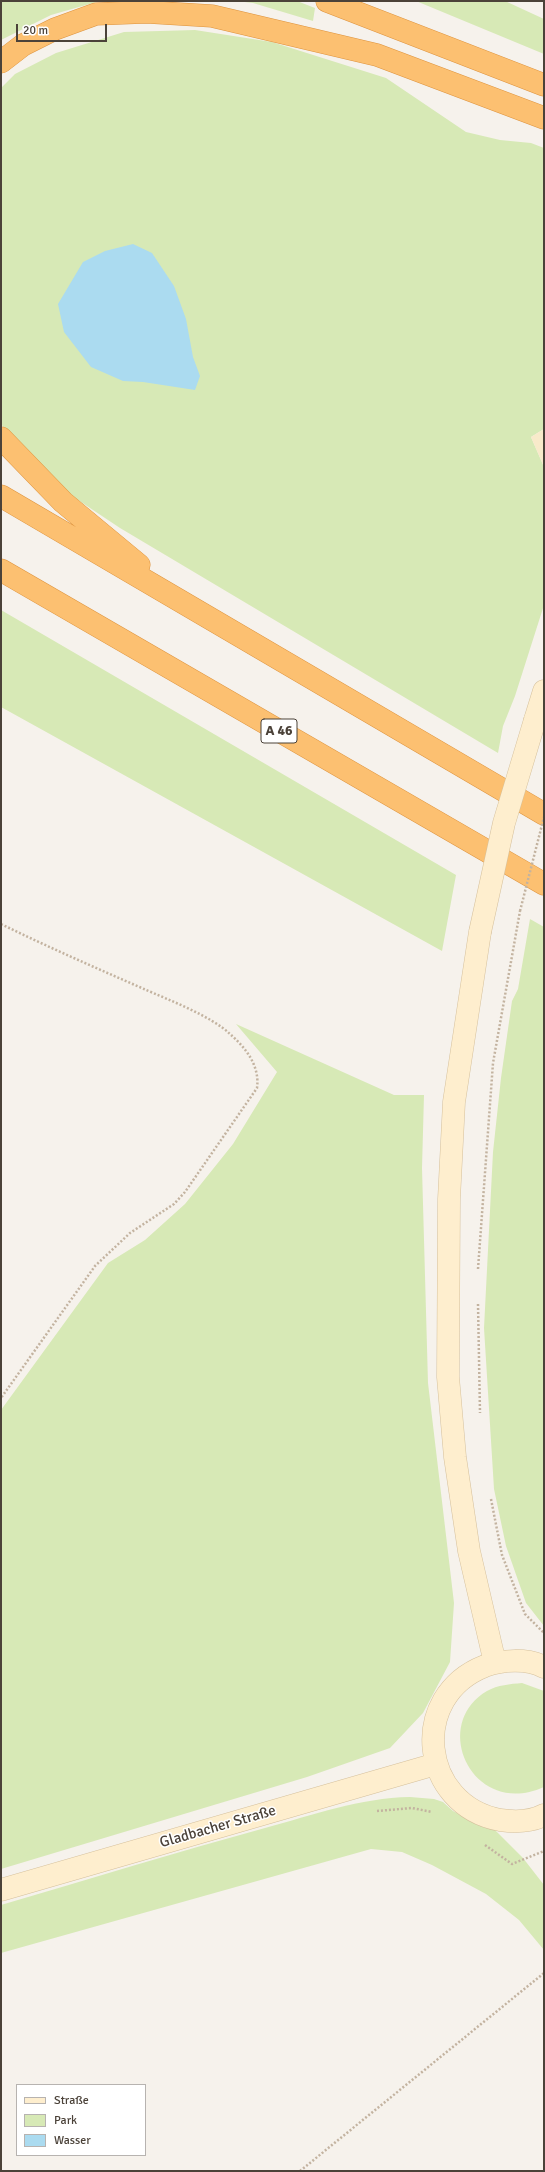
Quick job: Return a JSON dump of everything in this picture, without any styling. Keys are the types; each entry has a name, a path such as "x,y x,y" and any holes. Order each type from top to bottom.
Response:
{"highway":[{"path":"327,1 544,85"},
{"path":"1,62 24,45 55,30 96,14 147,12 212,16 377,55 544,118"},
{"path":"1,438 63,502 194,610"},
{"path":"1,496 544,814"},
{"name":"A 46","path":"1,570 544,884"}],"main road":[{"path":"495,1663 469,1551 455,1457 448,1377 449,1199 454,1102 480,932 504,823 544,691"},
{"path":"544,1667 518,1660 495,1663 474,1670 457,1684 443,1700 435,1721 432,1743 436,1764 447,1787 465,1806 488,1818 513,1822 538,1818 544,1815"},
{"name":"Gladbacher Straße","path":"1,1890 436,1764"}],"path":[{"path":"477,1274 493,1063 520,911 544,818"},
{"path":"1,924 55,950 193,1011 230,1033 252,1058 258,1072 258,1080 257,1088 185,1192 174,1204 130,1233 95,1266 1,1398"},
{"path":"478,1296 481,1419"},
{"path":"490,1496 502,1555 522,1607 525,1614 544,1633"},
{"path":"372,1813 412,1808 438,1815"},
{"path":"480,1841 512,1864 544,1851"},
{"path":"300,2171 544,1973"}],"green space":[{"path":"1,1 100,1 51,15 1,40"},
{"path":"236,1 297,1 315,8 313,21 253,3"},
{"path":"416,1 505,1 544,19 544,54"},
{"path":"195,30 272,42 386,78 466,132 500,140 531,143 544,148 544,429 531,437 544,467 544,605 515,696 503,726 498,753 120,528 72,496 22,449 1,424 1,88 15,74 56,53 124,32"},
{"path":"1,610 456,875 442,951 1,707"},
{"path":"530,919 544,927 544,1626 526,1603 506,1546 494,1489 484,1328 493,1152 501,1078 512,1001 518,989"},
{"path":"236,1024 394,1095 424,1095 422,1168 428,1383 454,1603 450,1662 423,1713 390,1748 307,1777 1,1869 1,1410 108,1263 145,1240 185,1204 233,1144 277,1072"},
{"path":"522,1683 544,1691 544,1787 519,1793 497,1790 479,1780 467,1764 461,1745 461,1725 470,1706 487,1691 495,1687"},
{"path":"410,1797 434,1799 443,1802 453,1811 495,1830 523,1858 544,1885 544,1950 519,1920 486,1894 432,1865 402,1852 371,1849 1,1953 1,1905 166,1856 319,1813 373,1800"}],"sand":[{"path":"544,429 544,467 531,437"}],"water":[{"path":"133,244 152,253 174,286 186,319 193,357 200,376 195,390 143,382 123,381 91,367 64,332 58,304 83,262 105,251"}]}
